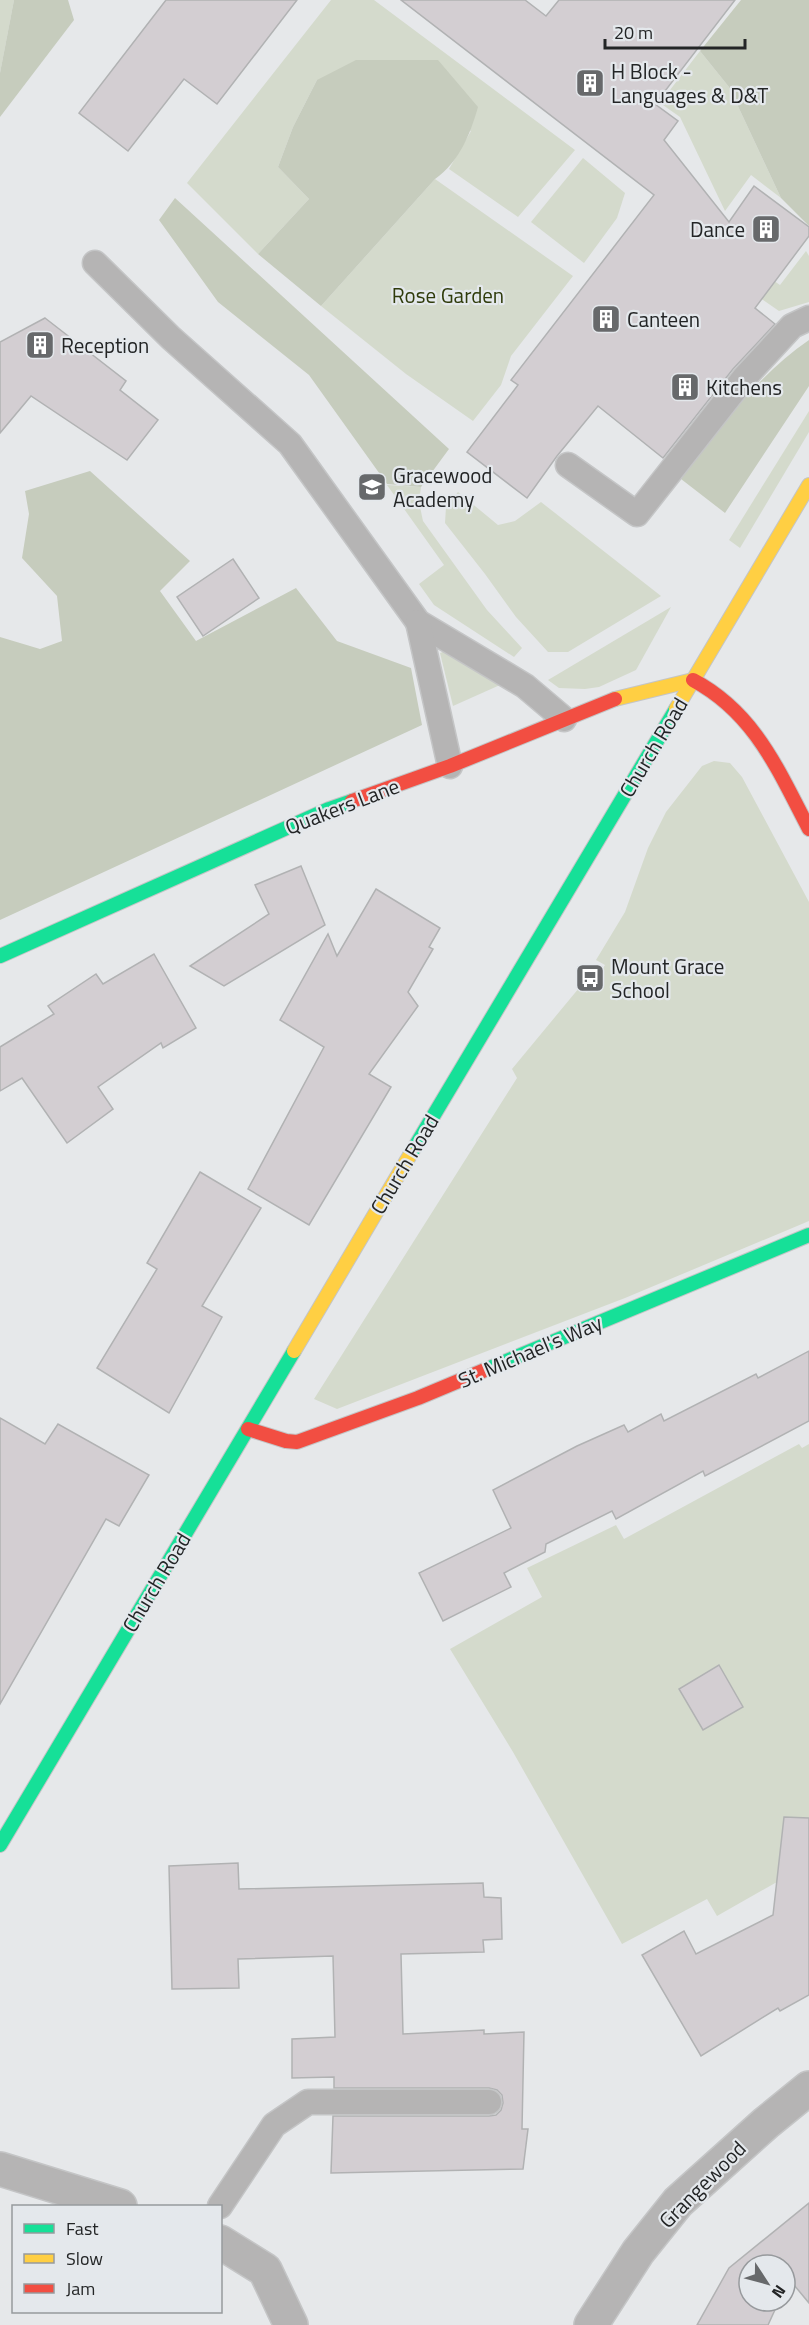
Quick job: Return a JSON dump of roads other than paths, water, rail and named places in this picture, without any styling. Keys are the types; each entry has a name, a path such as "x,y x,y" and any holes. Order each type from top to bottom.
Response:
{"street":[{"name":"Church Road","path":"0,1845 809,485"},
{"name":"Quakers Lane","path":"0,956 329,809 450,766 614,699 693,680"},
{"path":"693,680 724,699 743,717 761,743 809,829"},
{"name":"St. Michael's Way","path":"248,1429 286,1441 297,1442 417,1398 809,1235"},
{"name":"Grangewood","path":"591,2325 638,2252 678,2202 766,2123 809,2088"},
{"path":"0,2169 117,2205"},
{"path":"222,2243 265,2270 291,2325"}],"lane":[{"path":"95,263 171,338 290,444 418,622 450,766"},
{"path":"568,465 637,514 744,378 792,326 809,318"},
{"path":"418,622 525,686 564,719"},
{"path":"221,2205 274,2125 308,2102 489,2102"}],"place":[{"name":"H Block - Languages & D&T","path":"590,83"},
{"name":"Dance","path":"766,229"},
{"name":"Canteen","path":"606,319"},
{"name":"Reception","path":"40,345"},
{"name":"Kitchens","path":"685,387"},
{"name":"Gracewood Academy","path":"372,487"},
{"name":"Mount Grace School","path":"590,978"}],"park label":[{"name":"Rose Garden","path":"448,295"}]}
